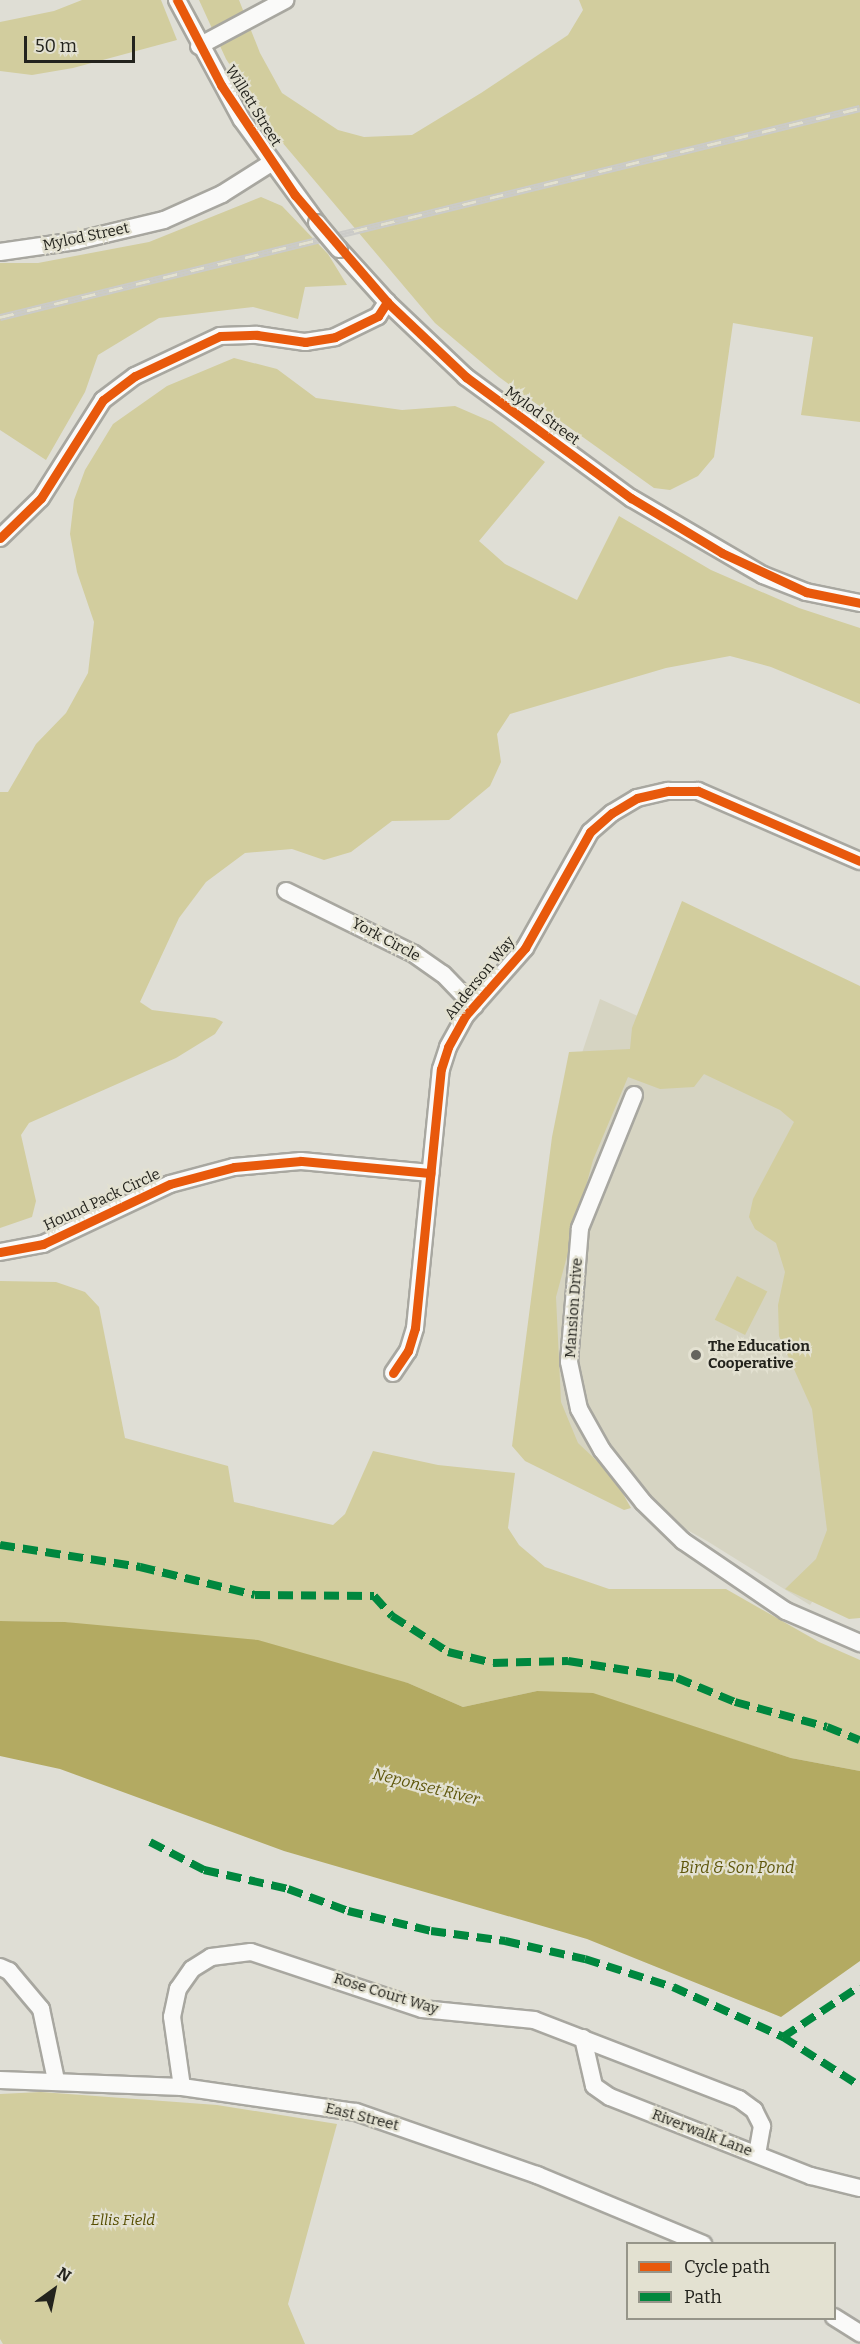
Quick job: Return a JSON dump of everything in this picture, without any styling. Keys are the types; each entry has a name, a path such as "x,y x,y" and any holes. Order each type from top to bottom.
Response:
{"street":[{"name":"Willett Street","path":"177,0 199,46 271,163"},
{"path":"199,46 285,0"},
{"name":"Mylod Street","path":"0,252 76,241 164,220 222,194 271,163 317,223 387,302 475,385 631,498 763,575 806,592 860,603"},
{"path":"0,538 41,498 103,400 135,375 220,336 257,335 304,342 335,337 378,316 387,302"},
{"name":"Anderson Way","path":"393,1373 408,1351 415,1328 443,1063 459,1025 525,948 590,832 612,813 637,798 668,791 698,792 860,861"},
{"name":"York Circle","path":"286,891 414,954 443,974 474,1006"},
{"name":"Mansion Drive","path":"634,1095 580,1228 569,1362 579,1409 602,1450 643,1502 682,1541 786,1611 860,1643"},
{"name":"Hound Pack Circle","path":"0,1252 43,1244 170,1184 234,1167 301,1161 430,1173"},
{"name":"Rose Court Way","path":"182,2087 172,2017 176,1992 192,1969 211,1957 227,1953 267,1956 422,2009 534,2020 739,2099 754,2110 762,2126 757,2154"},
{"path":"0,1967 9,1971 41,2009 56,2080"},
{"name":"Riverwalk Lane","path":"584,2038 594,2086 609,2097 812,2176 860,2188"},
{"name":"East Street","path":"0,2080 56,2080 182,2087 356,2112 537,2175 698,2242"},
{"path":"836,2318 860,2333"}],"shaded area":[{"name":"The Education Cooperative","path":"600,999 860,1116 844,1554 810,1605 707,1541 524,1439 582,1053"}],"green space":[{"path":"82,0 161,0 177,40 73,68 32,75 0,71 0,22 54,11"},
{"path":"199,0 239,0 260,53 282,93 338,130 364,137 412,135 481,93 568,35 583,10 579,0 860,0 860,422 801,415 813,337 733,323 714,457 698,476 670,490 654,488 499,377 435,323 276,135 226,59"},
{"path":"261,197 282,206 328,254 347,285 305,287 298,319 253,307 159,318 98,355 85,392 46,460 0,430 0,263 38,263 149,242"},
{"path":"234,358 277,369 316,398 402,410 455,406 492,422 545,462 479,541 505,564 577,600 619,516 711,570 799,608 860,628 860,704 771,667 730,656 666,668 510,714 497,734 501,762 490,786 449,820 392,821 351,852 324,860 292,849 245,853 206,882 179,918 140,1002 152,1010 215,1018 223,1022 215,1034 176,1058 29,1123 21,1135 36,1201 32,1217 0,1228 0,792 8,792 36,744 66,713 88,673 94,622 77,572 70,534 74,500 85,470 113,424 167,386"},
{"path":"682,901 860,986 860,1618 849,1619 785,1589 816,1559 827,1530 812,1409 779,1336 778,1305 785,1272 776,1243 755,1229 749,1217 753,1199 794,1122 780,1110 704,1074 694,1087 660,1089 628,1077 593,1160 556,1297 561,1402 578,1443 613,1476 631,1508 624,1510 525,1461 512,1446 552,1137 569,1052 630,1049 632,1028"},
{"path":"737,1276 767,1291 745,1335 715,1320"},
{"path":"0,1281 56,1282 85,1292 99,1307 125,1438 228,1466 234,1502 333,1525 345,1514 373,1451 438,1465 515,1473 508,1528 519,1545 545,1567 609,1589 726,1589 819,1642 860,1660 860,1771 791,1758 700,1729 537,1691 463,1707 408,1683 65,1622 0,1621"},
{"name":"Ellis Field","path":"41,2092 217,2105 337,2124 288,2304 305,2344 3,2344 0,2339 0,2094"}],"water":[{"name":"Bird & Son Pond","path":"0,1621 65,1622 258,1640 408,1683 463,1707 537,1691 593,1693 791,1758 860,1771 860,1961 781,2017 587,1939 284,1851 60,1769 0,1756"}],"railway":[{"path":"0,317 860,108"}],"marked path":[{"path":"0,1545 140,1567 255,1595 374,1596 392,1616 448,1652 493,1663 568,1661 677,1678 735,1702 827,1727 860,1740"},
{"path":"150,1842 204,1870 288,1889 348,1911 431,1931 505,1941 585,1959 673,1987 783,2037 860,2086"},
{"path":"783,2037 860,1986"}],"cycle path":[{"path":"177,0 221,85 295,195 387,302 466,377 631,498 722,553 806,592 860,603"},
{"path":"0,538 41,498 103,400 135,376 220,336 257,335 305,342 335,337 378,316 387,302"},
{"path":"393,1373 408,1351 415,1328 441,1069 448,1047 466,1015 525,948 590,832 612,813 637,798 668,791 698,791 860,861"},
{"path":"0,1252 43,1244 170,1184 234,1167 301,1161 430,1173"}],"place":[{"name":"The Education Cooperative","path":"696,1355"}],"water label":[{"name":"Neponset River","path":"426,1787"}]}
